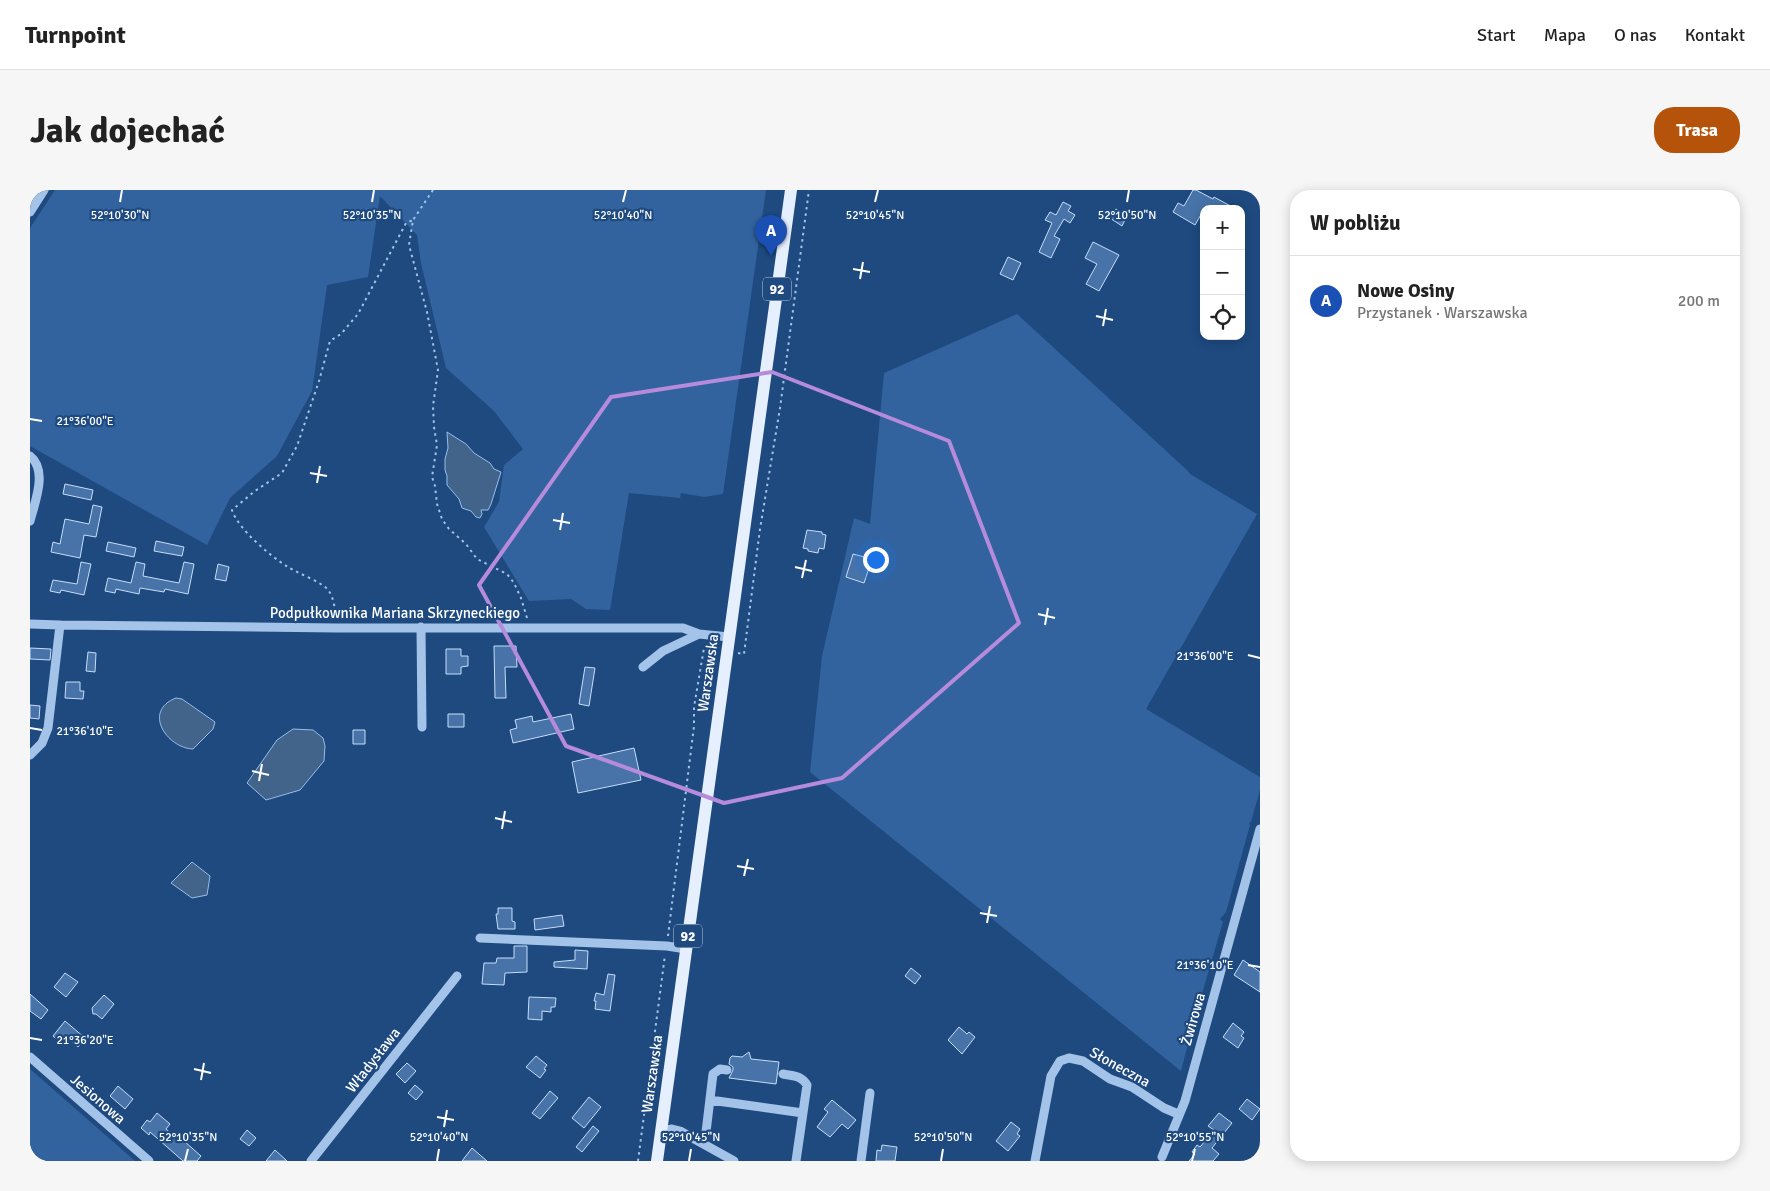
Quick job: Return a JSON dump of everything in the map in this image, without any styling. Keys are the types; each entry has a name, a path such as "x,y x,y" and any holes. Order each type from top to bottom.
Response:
{"main road":[{"name":"Warszawska","path":"657,1161 791,190"}],"street":[{"path":"30,212 44,190"},
{"path":"30,456 36,460 39,468 39,482 30,521"},
{"name":"Podpułkownika Mariana Skrzyneckiego","path":"30,624 60,626 337,628 683,628 700,634 729,637"},
{"path":"30,755 42,743 48,728 60,626"},
{"path":"421,628 422,727"},
{"path":"643,667 663,651 700,634"},
{"name":"Żwirowa","path":"1162,1157 1178,1114 1185,1101 1260,829"},
{"path":"480,938 667,946 686,949"},
{"name":"Władysława","path":"311,1161 457,976"},
{"name":"Jesionowa","path":"30,1057 149,1161"},
{"name":"Słoneczna","path":"1035,1161 1051,1076 1060,1061 1069,1058 1083,1061 1110,1079 1132,1087 1164,1108 1178,1114"},
{"path":"701,1142 706,1132 713,1074 720,1069 727,1070"},
{"path":"783,1074 799,1076 804,1079 806,1085 796,1161"},
{"path":"861,1161 870,1093"},
{"path":"710,1100 803,1113"},
{"path":"661,1131 672,1129 701,1142 734,1161"}],"path":[{"path":"433,190 413,220 409,245 415,274 427,312 438,370 434,406 434,427 437,445 432,477 435,486 436,504 442,520 466,544 477,559 507,574 514,583 521,598 528,627"},
{"path":"736,653 744,654 809,190"},
{"path":"337,628 332,598 328,589 288,567 267,551 242,527 232,510 282,473 297,446 330,341 341,334 358,314 406,223 413,220"},
{"path":"638,1161 667,946 694,726 694,707 704,648 717,650"}],"highlighted area":[{"path":"772,372 949,441 1019,623 842,778 724,803 566,746 479,585 611,397"}],"shaded area":[{"path":"55,190 766,190 723,494 704,497 681,493 680,498 629,493 610,610 586,609 571,599 529,601 484,527 499,502 504,465 523,449 494,411 446,368 421,263 417,235 380,196 368,277 327,285 312,391 277,456 230,498 207,545 30,446 30,228"},
{"path":"1017,314 1190,474 1257,514 1146,709 1260,777 1260,790 1251,822 1249,823 1226,912 1220,919 1223,922 1191,1026 1192,1029 1181,1071 810,772 822,656 854,518 870,524 884,373"},
{"path":"447,432 466,444 474,453 490,463 494,469 501,472 491,504 488,510 481,510 480,518 476,517 471,511 462,508 459,499 447,485 445,459 448,448"},
{"path":"176,698 182,699 215,722 213,729 193,749 183,747 175,742 167,736 162,728 160,720 161,711 166,704"},
{"path":"293,729 313,730 323,738 325,746 324,761 300,790 266,800 247,783 277,740"},
{"path":"192,862 210,876 207,895 192,898 171,883"},
{"path":"30,1069 135,1161 30,1161"}],"building":[{"path":"1193,190 1213,199 1214,197 1229,205 1200,205 1200,216 1195,225 1173,212 1178,203 1184,206"},
{"path":"1063,202 1071,206 1068,211 1075,215 1070,223 1064,219 1054,236 1060,239 1051,258 1039,252 1052,223 1045,220 1050,212 1056,215"},
{"path":"1116,209 1127,216 1122,226 1110,218"},
{"path":"1093,242 1119,255 1099,291 1086,284 1097,264 1085,258"},
{"path":"1008,257 1021,263 1013,280 1000,274"},
{"path":"65,484 93,490 91,500 63,494"},
{"path":"93,505 102,507 96,537 84,535 80,558 51,552 53,542 60,544 65,519 89,524"},
{"path":"807,530 822,532 822,534 826,535 824,549 819,548 818,553 803,548"},
{"path":"156,541 184,547 182,556 154,551"},
{"path":"108,542 136,548 134,557 106,551"},
{"path":"853,554 872,559 864,583 846,577"},
{"path":"81,562 91,564 84,595 61,590 60,593 50,591 53,580 77,584"},
{"path":"136,562 145,564 143,576 179,583 184,562 194,564 188,594 165,589 164,592 140,588 139,594 116,589 115,593 105,591 108,578 131,583"},
{"path":"218,564 229,567 226,581 215,579"},
{"path":"494,646 516,646 517,667 505,667 506,698 495,698"},
{"path":"30,648 51,649 50,660 30,659"},
{"path":"446,649 461,649 461,656 468,656 468,666 461,667 461,674 446,674"},
{"path":"88,652 96,653 95,672 86,671"},
{"path":"585,667 595,668 589,706 579,704"},
{"path":"66,682 80,682 80,691 84,691 83,699 65,698"},
{"path":"30,705 40,706 39,719 30,718"},
{"path":"448,714 464,714 464,727 448,727"},
{"path":"571,714 574,729 513,743 510,730 517,728 515,720 532,716 533,722"},
{"path":"353,730 365,730 365,744 353,744"},
{"path":"634,748 641,780 578,793 572,762"},
{"path":"498,908 512,908 512,921 515,922 515,929 498,929 496,914 498,914"},
{"path":"562,915 564,926 535,930 534,919"},
{"path":"514,946 527,946 527,972 505,973 504,985 482,984 484,963 496,963 497,958 514,958"},
{"path":"575,950 588,951 587,969 554,967 554,962 575,960"},
{"path":"1243,960 1260,972 1260,992 1234,975"},
{"path":"911,968 921,976 915,984 905,976"},
{"path":"65,973 78,982 66,997 54,987"},
{"path":"608,974 615,975 610,1011 595,1009 596,993 604,995"},
{"path":"30,994 48,1010 41,1019 30,1011"},
{"path":"104,995 114,1004 102,1019 93,1014 92,1008"},
{"path":"529,997 556,998 555,1007 551,1007 551,1012 542,1011 542,1020 528,1019"},
{"path":"65,1021 85,1038 78,1047 71,1041 67,1041 63,1045 53,1036"},
{"path":"1233,1023 1244,1032 1241,1036 1244,1038 1238,1048 1223,1037"},
{"path":"959,1027 967,1034 969,1032 975,1037 962,1054 948,1040"},
{"path":"749,1052 751,1059 779,1062 776,1084 729,1078 733,1070 733,1067 729,1064 730,1058 732,1056 742,1057"},
{"path":"536,1056 547,1065 540,1078 526,1067"},
{"path":"407,1063 416,1071 405,1083 396,1074"},
{"path":"415,1085 423,1092 416,1100 408,1093"},
{"path":"118,1086 133,1099 125,1109 110,1096"},
{"path":"550,1091 558,1098 540,1119 532,1113"},
{"path":"589,1097 601,1107 584,1128 572,1118"},
{"path":"1247,1099 1260,1109 1252,1120 1239,1109"},
{"path":"832,1100 856,1120 848,1129 842,1124 830,1137 817,1127 828,1112 824,1109"},
{"path":"157,1113 170,1124 166,1129 201,1156 197,1161 183,1161 150,1132 149,1135 141,1128 147,1120 150,1122"},
{"path":"1219,1113 1232,1123 1212,1148 1219,1154 1213,1161 1189,1161 1195,1154 1192,1152 1197,1145 1200,1147 1214,1130 1208,1126"},
{"path":"1011,1122 1020,1129 1017,1134 1020,1136 1008,1151 996,1141"},
{"path":"593,1126 599,1131 582,1152 576,1147"},
{"path":"247,1130 256,1138 249,1146 240,1139"},
{"path":"882,1145 897,1147 895,1161 876,1161 877,1150 881,1151"},
{"path":"472,1148 487,1161 462,1161"},
{"path":"275,1150 287,1161 266,1161"}],"place":[{"name":"Nowe Osiny","path":"771,256"}]}
